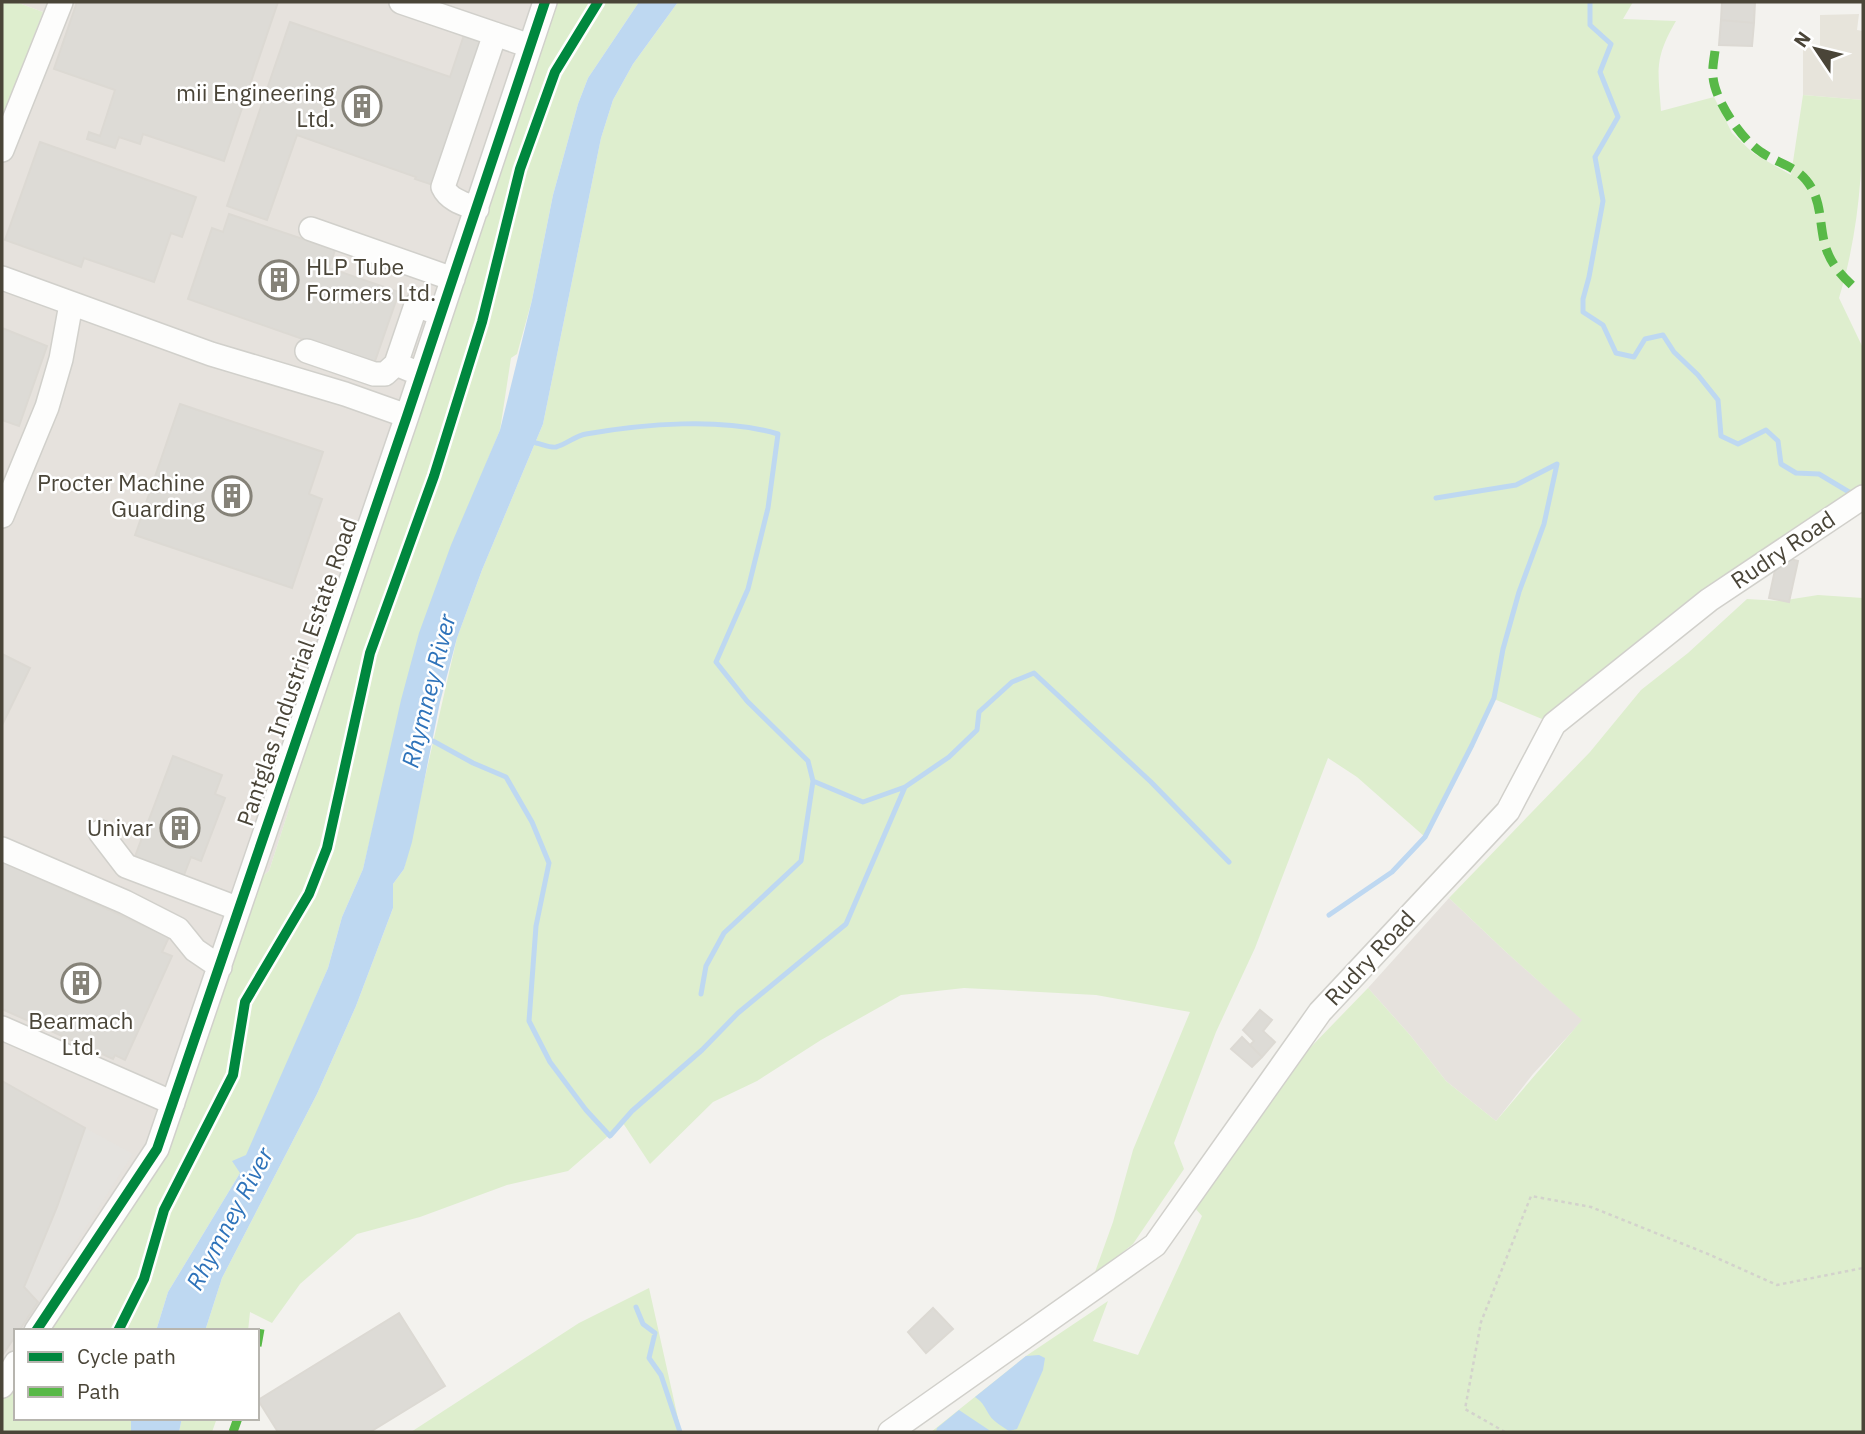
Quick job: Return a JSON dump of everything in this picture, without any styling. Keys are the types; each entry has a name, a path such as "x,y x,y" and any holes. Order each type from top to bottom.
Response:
{"street":[{"path":"2,150 61,2"},
{"path":"401,2 530,46"},
{"name":"Pantglas Industrial Estate Road","path":"37,1329 157,1149 545,2"},
{"path":"477,209 455,200 446,194 443,187 495,34"},
{"path":"311,229 453,279"},
{"path":"2,278 211,354 345,394 407,416"},
{"path":"2,516 47,407 61,359 71,304"},
{"path":"307,351 380,375 396,364 416,305 440,314"},
{"path":"396,364 420,374"},
{"name":"Rudry Road","path":"890,1432 1155,1245 1320,1012 1508,811 1554,724 1709,600 1863,497"},
{"path":"100,832 126,866 239,909"},
{"path":"2,849 125,902 178,929 195,950 220,967"},
{"path":"2,1028 173,1102"},
{"path":"2,1386 14,1366"}],"path":[{"path":"1505,1432 1465,1409 1481,1322 1531,1196 1591,1207 1777,1285 1863,1268"}],"shaded area":[{"path":"16,2 554,2 285,786 290,806 269,871 255,882 156,1160 49,1329 14,1329 14,1382 2,1400 2,119 43,12"},
{"path":"1859,14 1857,30 1863,31 1863,100 1803,95 1803,49 1820,45 1820,15"},
{"path":"1449,898 1583,1020 1533,1074 1496,1121 1446,1081 1368,988"},
{"path":"85,1128 133,1154 38,1302 24,1287 57,1207"}],"green space":[{"path":"2,2 16,2 43,12 2,119"},
{"path":"554,2 639,2 588,78 578,104 553,195 532,300 517,354 511,358 500,430 479,481 377,810 363,869 342,917 328,968 240,1173 168,1292 157,1329 49,1329 156,1160 255,882 269,871 290,806 285,786"},
{"path":"678,2 1633,2 1623,19 1676,21 1664,45 1659,64 1661,111 1714,97 1732,133 1753,153 1791,175 1803,95 1863,100 1862,151 1855,225 1839,298 1863,348 1863,500 1554,724 1494,699 1425,837 1357,777 1328,758 1255,948 1216,1032 1174,1143 1184,1169 1133,1244 1094,1275 1113,1222 1133,1150 1190,1012 1096,995 964,988 901,995 821,1040 757,1081 713,1102 650,1164 623,1123 568,1171 507,1185 420,1217 357,1234 300,1284 272,1323 250,1312 248,1329 206,1329 222,1278 317,1094 356,1006 393,908 393,884 404,869 457,638 482,570 543,424 601,138 613,100 633,64"},
{"path":"1818,595 1863,598 1863,1432 931,1432 1026,1356 1108,1301 1093,1341 1138,1355 1202,1216 1194,1207 1305,1053 1368,988 1446,1081 1496,1121 1582,1020 1449,898 1590,752 1641,690 1688,653 1747,599 1780,601"},
{"path":"649,1288 681,1432 411,1432 579,1323"},
{"path":"14,1382 14,1420 131,1420 131,1432 2,1432 2,1400"},
{"path":"182,1420 216,1420 212,1432 179,1432"}],"water":[{"name":"Rhymney River","path":"639,2 678,2 633,64 613,100 601,138 543,424 482,570 457,638 440,702 412,842 404,869 393,884 393,908 356,1006 317,1094 222,1278 206,1329 157,1329 168,1292 240,1173 232,1161 246,1155 328,968 342,917 363,869 419,633 451,545 500,430 532,300 553,195 578,104 588,78"},
{"path":"1039,1355 1045,1358 1043,1370 1017,1429 1009,1431 990,1416 975,1397 1026,1356"},
{"path":"959,1410 992,1432 936,1432 937,1428"},
{"path":"131,1420 182,1420 179,1432 131,1432"}],"building":[{"path":"77,2 278,2 224,161 143,134 140,144 119,137 115,148 87,139 89,132 100,136 115,90 54,69"},
{"path":"1722,2 1755,2 1754,23 1721,20"},
{"path":"1721,20 1754,23 1752,46 1719,45"},
{"name":"mii Engineering Ltd.","path":"290,22 450,77 464,35 485,42 439,187 297,135 267,220 227,206"},
{"path":"40,142 196,197 182,237 171,233 154,282 84,258 81,267 5,240"},
{"name":"HLP Tube Formers Ltd.","path":"229,214 335,250 329,268 399,292 374,364 188,299 212,228 223,232"},
{"path":"2,328 47,346 19,426 2,420"},
{"name":"Procter Machine Guarding","path":"180,404 323,452 309,494 322,499 292,588 135,535"},
{"path":"1778,556 1798,561 1789,602 1769,598"},
{"path":"2,654 30,668 2,725"},
{"name":"Univar","path":"173,756 222,775 215,794 225,798 201,861 191,857 182,880 133,862"},
{"name":"Bearmach Ltd.","path":"3,862 169,937 162,952 172,956 125,1060 115,1055 113,1059 2,1009"},
{"path":"1260,1010 1272,1020 1263,1031 1275,1042 1262,1057 1250,1045 1254,1041 1243,1030"},
{"path":"1242,1037 1262,1057 1252,1067 1231,1049"},
{"path":"2,1081 85,1128 57,1207 24,1287 38,1302 20,1329 14,1329 14,1338 2,1356"},
{"path":"933,1308 953,1329 926,1353 908,1332"},
{"path":"399,1313 445,1386 370,1432 278,1432 259,1399"}],"waterway":[{"path":"1590,2 1590,25 1611,44 1600,72 1618,117 1595,157 1603,201 1583,299 1583,312 1603,325 1616,353 1634,357 1645,339 1663,335 1674,352 1698,375 1718,400 1721,436 1738,444 1766,430 1778,441 1781,464 1796,473 1819,474 1854,495"},
{"name":"Rhymney River","path":"433,741 506,777 532,822 549,863 536,926 529,1021 550,1062 586,1110 610,1136 632,1111 702,1050 738,1013 846,924 905,787 863,802 813,781 808,761 747,701 716,662 748,589 768,508 778,434 732,425 682,424 632,427 586,434 556,447 536,443"},
{"path":"1329,915 1392,872 1425,837 1472,745 1494,698 1503,649 1519,592 1544,524 1557,464 1516,485 1436,498"},
{"path":"905,787 949,757 977,730 979,712 1012,682 1034,673 1151,782 1229,862"},
{"path":"701,994 706,966 724,933 801,861 813,781"},
{"path":"636,1307 643,1324 655,1333 649,1358 661,1375 680,1432"}],"marked path":[{"path":"1715,51 1713,77 1724,108 1746,139 1767,156 1796,171 1812,188 1829,257 1856,289"},
{"path":"259,1335 260,1329"},
{"path":"233,1432 237,1420"}],"cycle path":[{"path":"37,1329 157,1149 545,2"},
{"path":"119,1329 144,1279 164,1210 233,1075 245,1002 309,894 327,848 370,653 434,476 482,322 520,169 555,72 598,2"}],"place":[{"name":"mii Engineering Ltd.","path":"362,106"},
{"name":"HLP Tube Formers Ltd.","path":"279,280"},
{"name":"Procter Machine Guarding","path":"232,496"},
{"name":"Univar","path":"180,828"},
{"name":"Bearmach Ltd.","path":"81,983"}]}
